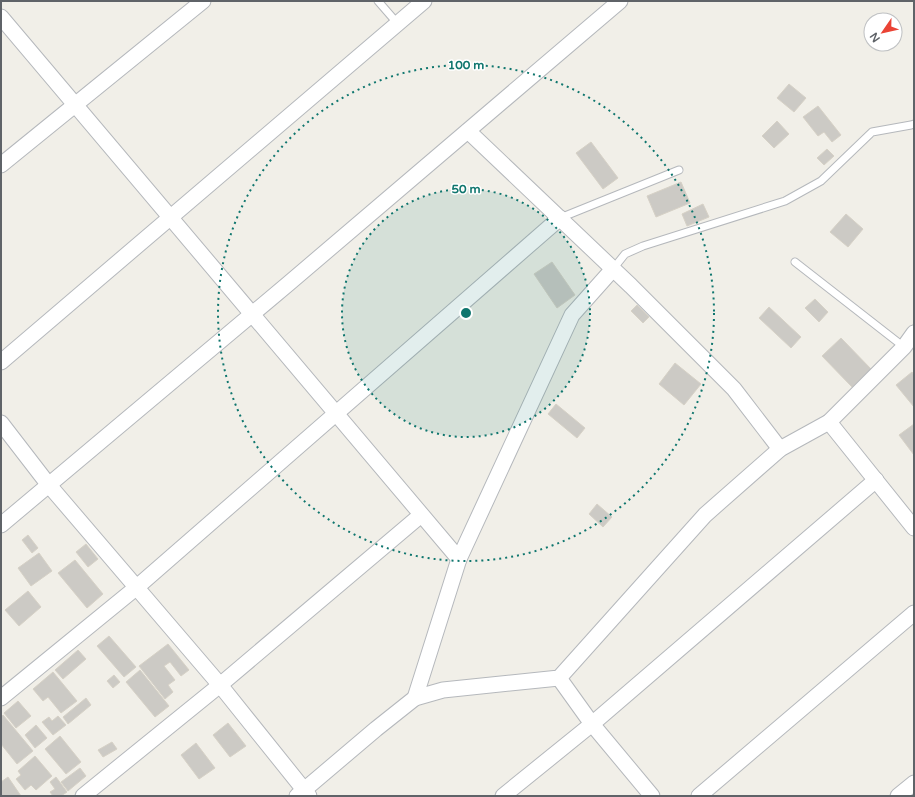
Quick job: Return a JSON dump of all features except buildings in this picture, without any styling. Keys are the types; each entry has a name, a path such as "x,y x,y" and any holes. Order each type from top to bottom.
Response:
{"street":[{"path":"1,165 203,1"},
{"path":"1,362 424,1"},
{"path":"1,525 620,1"},
{"path":"1,17 459,559"},
{"path":"468,130 613,269 734,389 780,449"},
{"path":"1,698 137,587 560,218"},
{"path":"415,698 459,559 572,315 613,269"},
{"path":"1,422 48,484 220,685 304,794 415,698 443,690 559,678 705,515 780,449 829,422 904,347 914,333"},
{"path":"829,422 914,528"},
{"path":"503,796 592,724 876,480"},
{"path":"83,796 220,685 421,514"},
{"path":"699,796 914,613"},
{"path":"559,678 592,724 652,796"},
{"path":"898,796 914,783"}],"lane":[{"path":"378,1 398,24"},
{"path":"613,269 625,254 643,246 785,201 821,181 872,132 911,126 914,124"},
{"path":"560,218 680,170"},
{"path":"795,262 904,347"}]}
